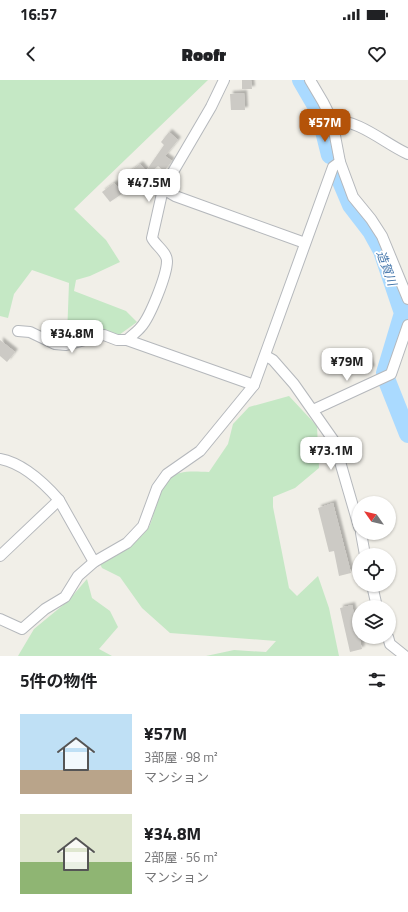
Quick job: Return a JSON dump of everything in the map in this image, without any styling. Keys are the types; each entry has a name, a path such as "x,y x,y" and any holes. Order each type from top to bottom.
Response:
{"street":[{"path":"127,340 141,327 149,314 158,292 167,261 166,254 155,244 152,238 163,189 211,107 224,80"},
{"path":"310,80 332,120 340,162 353,197 382,236 408,299"},
{"path":"332,120 340,120 358,126 408,154"},
{"path":"0,619 22,629 46,609 65,597 78,576 94,562 127,543 143,526 157,488 167,474 200,451 254,385 266,356 333,167 340,162"},
{"path":"163,189 175,196 305,243"},
{"path":"313,410 391,374 408,325"},
{"path":"18,331 30,332 55,344 66,344 104,335 117,340 127,340 254,385"},
{"path":"266,356 273,360 313,410 334,441 352,503"},
{"path":"0,459 10,461 38,479 59,500 94,562"},
{"path":"0,556 59,500"},
{"path":"390,644 404,656"}],"green space":[{"path":"0,80 208,80 74,209 106,240 120,262 90,276 76,280 74,291 126,311 137,322 119,335 99,331 67,336 69,283 32,270 14,294 8,318 0,316"},
{"path":"289,396 317,426 319,468 295,488 273,497 273,507 289,588 297,596 318,576 329,608 339,656 206,656 234,650 266,652 276,641 170,633 142,608 120,577 102,568 100,564 126,548 145,533 150,525 160,495 168,480 180,473 197,471 209,472 228,444 233,424 249,407"},
{"path":"87,579 92,598 110,611 118,627 99,649 112,656 18,656 34,629 68,601"}],"building":[{"path":"242,80 251,80 252,89 242,89"},
{"path":"244,93 245,110 231,110 230,94"},
{"path":"169,132 178,140 165,156 172,161 164,171 158,166 136,184 128,173 140,164 146,171 164,145 161,142"},
{"path":"114,183 123,193 110,202 102,192"},
{"path":"0,340 15,352 7,362 0,356"},
{"path":"368,358 372,369 361,373 358,362"},
{"path":"333,503 351,573 339,576 334,551 329,552 318,508"},
{"path":"352,605 352,644 361,644 362,649 350,652 340,608"}],"waterway":[{"name":"造賀川","path":"301,80 319,111 330,155"},
{"name":"造賀川","path":"337,172 351,205 371,231 382,251 403,313 385,373"},
{"name":"造賀川","path":"387,381 408,434"}]}
